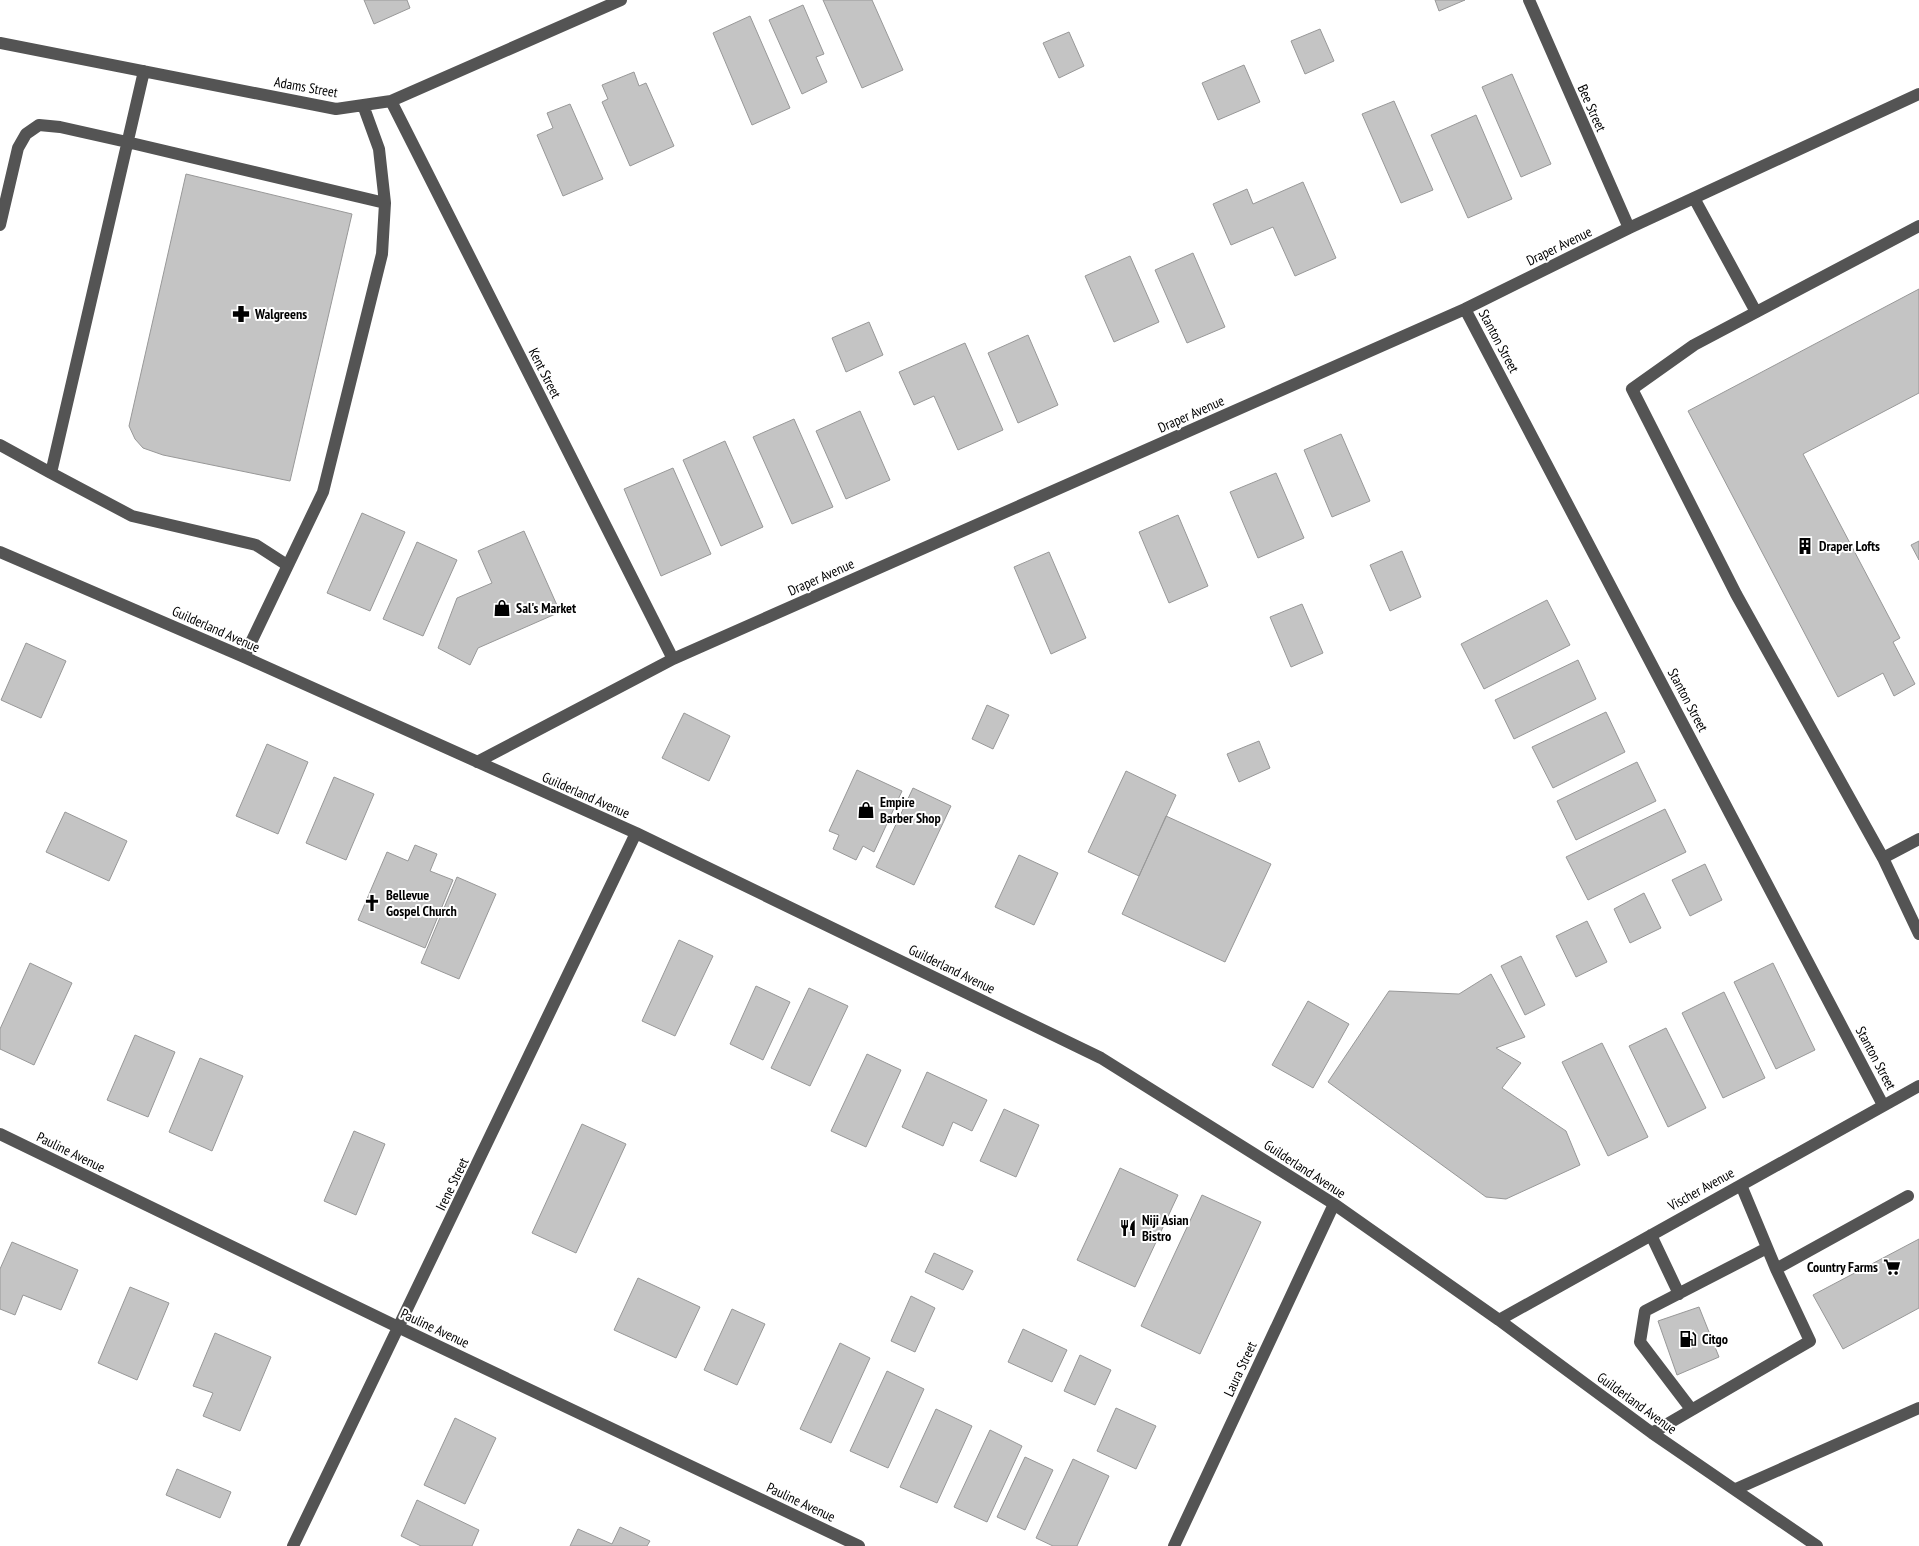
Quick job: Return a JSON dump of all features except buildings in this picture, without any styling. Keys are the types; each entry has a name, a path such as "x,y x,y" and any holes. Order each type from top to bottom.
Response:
{"street":[{"name":"Adams Street","path":"0,43 336,109 390,102 621,0"},
{"name":"Bee Street","path":"1529,0 1629,228"},
{"path":"51,473 144,72"},
{"name":"Draper Avenue","path":"477,762 673,659 1465,309 1629,228 1919,94"},
{"name":"Kent Street","path":"390,102 673,659"},
{"path":"244,657 323,492 382,254 385,203 379,149 363,105"},
{"path":"0,225 2,205 18,148 26,134 39,125 60,127 127,142 385,203"},
{"path":"1694,198 1756,312"},
{"path":"1919,226 1694,345 1632,389 1736,594 1883,858 1919,934"},
{"name":"Stanton Street","path":"1465,309 1883,1105"},
{"path":"0,445 132,516 256,545 287,565"},
{"name":"Guilderland Avenue","path":"0,552 244,657 636,833 1101,1058 1334,1204 1498,1320 1652,1433 1817,1546"},
{"name":"Irene Street","path":"293,1546 400,1328 636,833"},
{"path":"1883,858 1919,839"},
{"name":"Vischer Avenue","path":"1498,1320 1919,1086"},
{"name":"Pauline Avenue","path":"0,1134 400,1328 859,1546"},
{"path":"1652,1433 1810,1341 1776,1269 1740,1185"},
{"path":"1776,1269 1908,1196"},
{"name":"Laura Street","path":"1174,1546 1334,1204"},
{"path":"1651,1235 1679,1294"},
{"path":"1691,1409 1640,1342 1645,1311 1767,1248"},
{"path":"1736,1489 1919,1408"}],"place":[{"name":"Walgreens","path":"241,314"},
{"name":"Draper Lofts","path":"1805,546"},
{"name":"Sal's Market","path":"502,608"},
{"name":"Empire Barber Shop","path":"866,810"},
{"name":"Bellevue Gospel Church","path":"372,903"},
{"name":"Niji Asian Bistro","path":"1128,1228"},
{"name":"Country Farms","path":"1892,1267"},
{"name":"Citgo","path":"1688,1339"}]}
